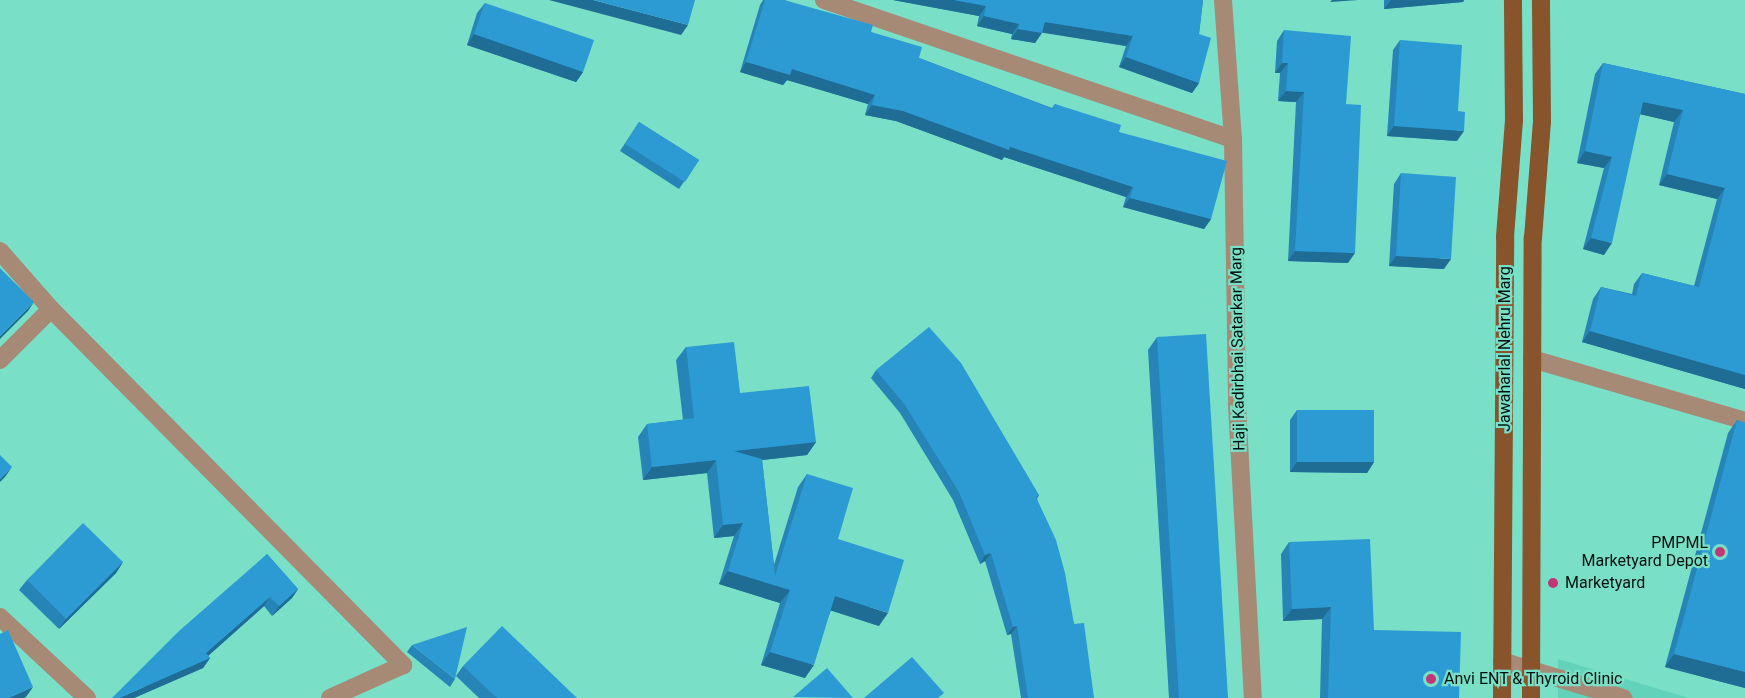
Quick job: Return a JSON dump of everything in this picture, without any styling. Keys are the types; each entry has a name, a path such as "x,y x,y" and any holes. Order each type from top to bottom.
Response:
{"main road":[{"name":"Jawaharlal Nehru Marg","path":"1502,698 1505,237 1514,121 1513,0"},
{"name":"Jawaharlal Nehru Marg","path":"1532,698 1533,238 1542,122 1541,0"}],"street":[{"path":"824,0 1233,139"},
{"name":"Haji Kadirbhai Satarkar Marg","path":"1223,0 1233,139 1237,405 1253,698"},
{"path":"0,251 51,309 403,665 330,698"},
{"path":"0,360 51,309"},
{"path":"1532,359 1745,421"},
{"path":"0,617 87,698"},
{"path":"1502,661 1623,698"}],"shaded area":[{"path":"1558,659 1689,698 1558,698"}],"building":[{"path":"593,0 695,0 688,25"},
{"path":"765,0 784,0 873,25 871,32 922,47 919,58 1053,109 1055,104 1121,125 1119,132 1227,161 1211,219 1130,198 1133,187 1010,147 1009,150 903,111 872,105 875,95 792,69 790,75 746,62"},
{"path":"954,0 1203,0 1199,34 1211,38 1199,83 1126,57 1133,36 1045,22 1042,33 1018,29 1019,24 984,16 986,6"},
{"path":"485,3 594,40 583,72 474,34"},
{"path":"1284,30 1351,36 1346,104 1361,105 1355,253 1295,251 1304,92 1286,91 1288,63 1282,63"},
{"path":"1400,40 1462,45 1458,111 1465,112 1464,131 1394,126"},
{"path":"1603,63 1745,94 1745,375 1590,331 1601,287 1636,296 1642,273 1699,287 1725,188 1667,174 1683,110 1643,102 1612,243 1591,238 1612,157 1585,151"},
{"path":"639,122 699,160 685,182 625,144"},
{"path":"1401,173 1456,177 1451,259 1396,256"},
{"path":"0,268 34,302 0,336"},
{"path":"929,327 961,363 1039,495 1036,497 1056,540 1065,573 1074,624 1084,623 1094,698 1028,698 1017,626 1013,627 991,553 985,555 959,492 905,405 876,370"},
{"path":"1206,334 1228,698 1179,698 1157,337"},
{"path":"734,342 740,393 809,386 816,442 734,451 762,459 775,576 807,474 853,488 838,539 904,560 888,613 835,596 814,665 770,652 790,590 728,571 743,523 723,525 716,460 652,467 647,424 694,418 686,347"},
{"path":"1297,410 1374,410 1374,462 1297,462"},
{"name":"PMPML Marketyard Depot","path":"1737,420 1745,423 1745,672 1674,654"},
{"path":"0,455 12,467 0,479"},
{"path":"83,523 123,562 66,619 27,580"},
{"path":"1370,539 1374,630 1461,632 1459,698 1328,698 1331,607 1292,609 1289,542"},
{"path":"267,554 298,589 279,606 270,597 206,653 210,658 119,698 112,698 179,631"},
{"path":"502,626 577,698 497,698 463,666"},
{"path":"467,627 455,679 412,645"},
{"path":"8,630 33,687 8,698 0,698 0,634"},
{"path":"912,657 944,693 938,698 864,698"},
{"path":"827,668 853,698 793,697"}],"place":[{"name":"PMPML Marketyard Depot","path":"1720,552"},
{"name":"Marketyard","path":"1553,583"},
{"name":"Anvi ENT & Thyroid Clinic","path":"1431,679"}]}
